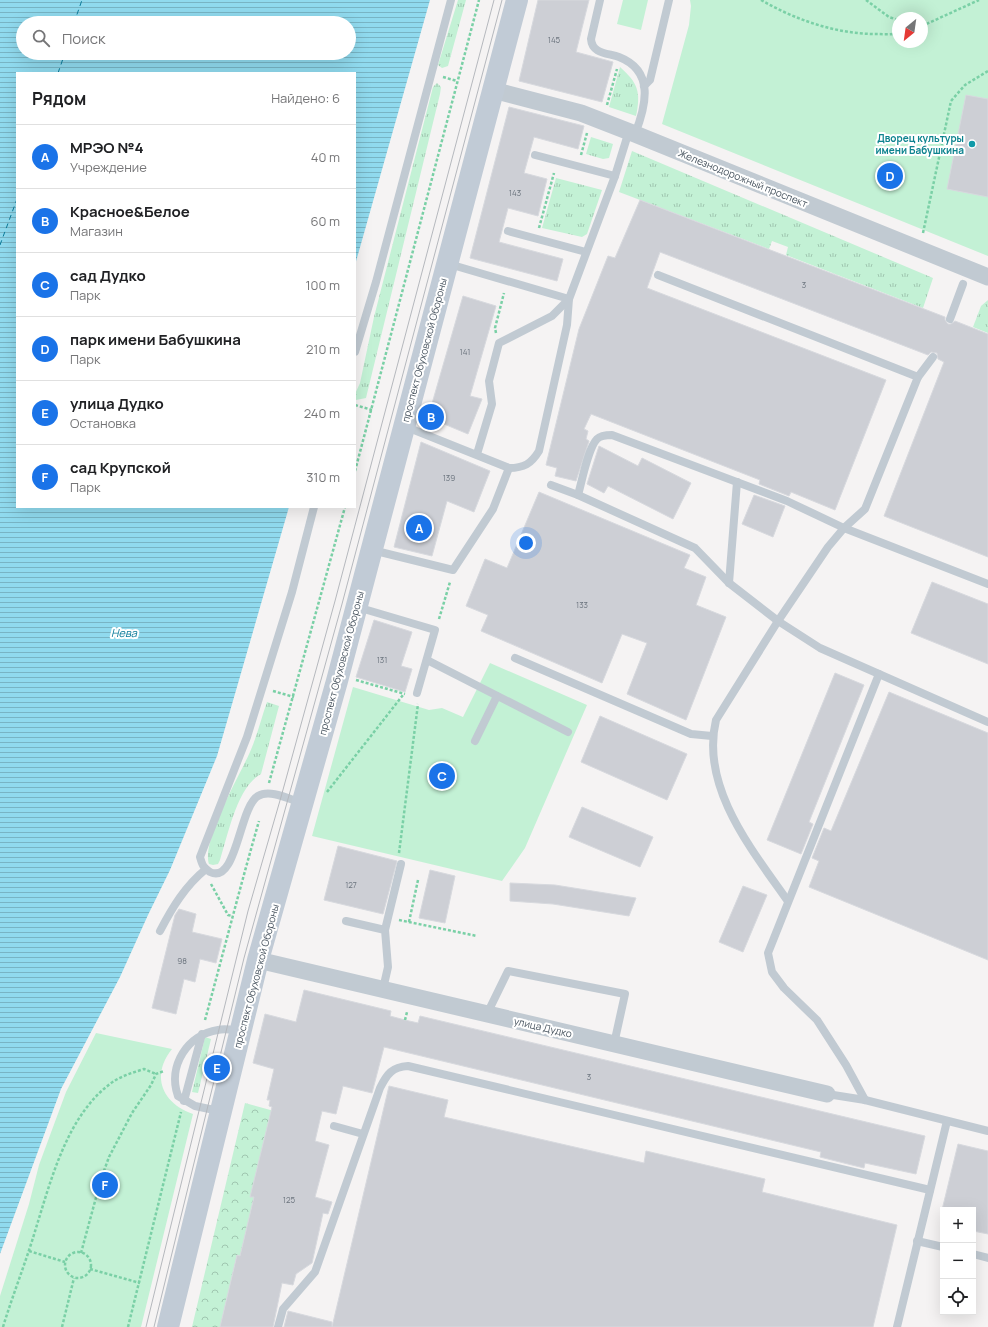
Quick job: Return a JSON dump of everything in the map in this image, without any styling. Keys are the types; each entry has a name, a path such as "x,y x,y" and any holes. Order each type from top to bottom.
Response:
{"main road":[{"name":"проспект Обуховской Обороны","path":"168,1327 258,960 357,607 517,0"}],"street":[{"name":"Железнодорожный проспект","path":"493,90 581,113 988,277"},
{"name":"улица Дудко","path":"258,960 827,1094"}],"lane":[{"path":"356,349 376,282 451,0"},
{"path":"404,426 509,468 521,468 533,462 539,451 567,325 569,299 632,133 643,113 644,86 636,69 620,57 598,51 591,44 590,39 600,0"},
{"path":"644,86 650,80 669,0"},
{"path":"535,155 615,176"},
{"path":"508,231 586,252"},
{"path":"447,264 569,299"},
{"path":"658,275 918,377"},
{"path":"950,319 963,284"},
{"path":"477,454 492,404 489,381 500,343 552,316 569,299"},
{"path":"787,900 742,835 726,805 717,775 712,736 716,720 778,620 828,547 844,528 864,509 918,377 933,357"},
{"path":"578,495 592,447 598,439 605,435 612,435 787,501 844,528 988,584"},
{"path":"372,550 453,570 493,509 509,468"},
{"path":"729,582 737,482"},
{"path":"551,485 578,495 695,548 729,582 778,620 820,648 988,722"},
{"path":"303,803 267,793 256,797 249,806 228,865 224,871 218,874 208,871 202,865 200,857 246,737 292,592 314,508"},
{"path":"357,607 435,630 417,693"},
{"path":"515,658 691,734 712,736"},
{"path":"427,660 568,732"},
{"path":"865,1100 846,1065 817,1020 784,988 772,972 768,953 787,900 878,674"},
{"path":"475,741 497,696"},
{"path":"383,989 388,967 385,930 401,864"},
{"path":"160,931 182,893 193,879 208,871"},
{"path":"346,921 385,930"},
{"path":"486,1014 508,971 625,994 614,1044"},
{"path":"221,1112 195,1106 184,1101 178,1096 174,1087 177,1065 182,1052 192,1041 202,1034 218,1030 241,1031"},
{"path":"184,1101 202,1034"},
{"path":"278,1327 283,1309 315,1272 363,1134 384,1081 390,1072 398,1067 408,1066 930,1190"},
{"path":"827,1094 865,1100 988,1131"},
{"path":"897,1327 947,1121"},
{"path":"334,1126 363,1134"},
{"path":"918,1241 940,1246"},
{"path":"976,1255 988,1258"}],"path":[{"path":"356,467 479,0"},
{"path":"761,0 779,10 822,26 857,34 892,33"},
{"path":"866,0 892,18"},
{"path":"928,23 979,0"},
{"path":"606,109 620,57"},
{"path":"922,236 951,101 965,85 988,71"},
{"path":"440,76 458,81"},
{"path":"578,166 589,129"},
{"path":"537,239 557,161"},
{"path":"500,343 495,328 507,281"},
{"path":"356,405 372,410"},
{"path":"202,1034 232,916 294,697 345,508"},
{"path":"435,630 453,570"},
{"path":"352,679 403,695 417,693 418,698 399,856 401,864"},
{"path":"275,692 294,697"},
{"path":"325,794 403,695"},
{"path":"208,871 211,884 216,895 228,915 232,916"},
{"path":"409,922 418,880"},
{"path":"388,917 476,936"},
{"path":"225,929 229,930"},
{"path":"405,1020 408,1010"},
{"path":"3,1327 58,1159 81,1117 97,1096 110,1084 126,1075 144,1069 156,1074 151,1085 132,1113 109,1157 101,1179 81,1253"},
{"path":"128,1327 181,1112"},
{"path":"29,1251 65,1262"},
{"path":"81,1253 89,1259 90,1269 86,1275 81,1278 74,1278 66,1272 65,1262 71,1254 81,1253"},
{"path":"90,1269 140,1283"},
{"path":"62,1327 74,1278"}],"green space":[{"path":"458,0 466,0 448,66 442,68 438,65"},
{"path":"623,0 648,0 641,30 617,24"},
{"path":"690,0 988,0 988,256 662,124 689,25 691,6"},
{"path":"620,67 631,78 637,88 638,100 636,116 609,107"},
{"path":"437,83 441,87 440,94 366,398 356,400 356,392 360,383 374,317 433,87"},
{"path":"591,137 613,144 609,158 603,159 586,154"},
{"path":"632,151 933,278 923,308 786,255 788,247 772,241 769,249 619,192"},
{"path":"556,178 602,190 587,234 582,237 542,228"},
{"path":"988,300 988,333 973,327 981,306"},
{"path":"490,663 587,705 525,848 502,881 312,836 353,687 429,710 442,708 463,717"},
{"path":"267,702 279,706 261,774 253,780 246,789 234,812 218,864 209,864 208,854 216,825 250,752"},
{"path":"96,1033 172,1049 162,1069 161,1078 163,1087 173,1103 193,1114 141,1327 0,1327 0,1296 29,1204 39,1165 66,1092"},
{"path":"205,1037 211,1039 198,1093 192,1092"},
{"path":"245,1103 274,1111 251,1197 254,1197 240,1256 237,1255 220,1327 192,1327"}],"water":[{"name":"Нева","path":"0,0 430,0 356,261 356,72 16,72 16,508 289,508 217,756 170,870 120,977 61,1089 0,1254"}],"building":[{"path":"538,0 589,0 576,52 613,62 602,102 519,81"},
{"name":"Дворец культуры имени Бабушкина","path":"966,95 988,99 988,197 947,189"},
{"path":"509,107 584,126 578,149 534,137 524,173 547,179 538,216 508,208 499,242 563,259 557,281 470,258"},
{"path":"640,200 945,317 948,324 955,321 988,334 988,557 884,516 944,362 938,359 937,353 931,352 928,355 660,252 647,288 886,380 835,510 791,492 789,496 759,484 760,480 591,414 584,429 588,431 586,439 589,441 576,481 555,476 557,468 546,465 579,329 608,256 615,258"},
{"path":"463,296 496,306 470,396 482,399 468,434 432,419 429,414"},
{"path":"421,442 490,471 474,512 447,501 432,556 394,547"},
{"path":"599,446 638,466 642,458 691,483 673,519 608,486 604,493 587,484"},
{"path":"539,492 690,555 684,568 706,577 696,605 726,617 686,720 627,694 647,643 622,634 602,683 481,631 488,615 466,606 485,559 507,568"},
{"path":"754,495 785,506 773,537 742,524"},
{"path":"932,582 988,604 988,664 911,633"},
{"path":"374,620 412,632 401,666 412,669 405,692 356,677"},
{"path":"835,673 864,685 809,822 813,824 801,854 767,840"},
{"path":"889,692 988,733 988,960 809,887 819,861 812,858 824,828 831,831"},
{"path":"600,716 687,754 667,800 581,762"},
{"path":"582,807 653,837 640,867 569,837"},
{"path":"338,846 397,861 383,914 324,900"},
{"path":"430,870 455,876 445,923 419,918"},
{"path":"510,883 555,885 636,898 629,916 553,904 510,901"},
{"path":"743,886 767,895 743,952 719,942"},
{"path":"179,909 196,914 192,932 222,939 216,963 200,959 195,982 184,979 176,1014 152,1008 175,915"},
{"path":"304,990 391,1011 390,1016 405,1020 418,1023 420,1016 925,1136 916,1174 865,1163 864,1168 820,1157 821,1152 384,1047 372,1093 343,1086 336,1114 322,1111 315,1141 329,1145 315,1197 332,1202 328,1214 323,1213 312,1263 296,1274 293,1285 282,1283 273,1327 220,1327 237,1255 240,1256 254,1197 250,1197 272,1107 269,1106 270,1100 267,1100 274,1069 253,1063 265,1014 296,1022"},
{"path":"389,1086 448,1100 444,1117 644,1163 646,1151 765,1179 762,1192 897,1225 873,1327 332,1327"},
{"path":"958,1144 988,1151 988,1234 976,1232 976,1207 943,1207"},
{"path":"288,1311 332,1322 332,1327 284,1327"}],"ferry route":[{"path":"76,16 82,0"},
{"path":"58,72 63,60"},
{"path":"0,245 16,202"}],"tram line":[{"path":"146,1327 248,911 335,601 494,0"},
{"path":"154,1327 244,958 342,604 502,0"}],"place":[{"name":"Дворец культуры имени Бабушкина","path":"972,144"},
{"name":"парк имени Бабушкина","path":"890,176"},
{"name":"Красное&Белое","path":"431,417"},
{"name":"МРЭО №4","path":"419,528"},
{"name":"сад Дудко","path":"442,776"},
{"name":"улица Дудко","path":"217,1068"},
{"name":"сад Крупской","path":"105,1185"}]}
